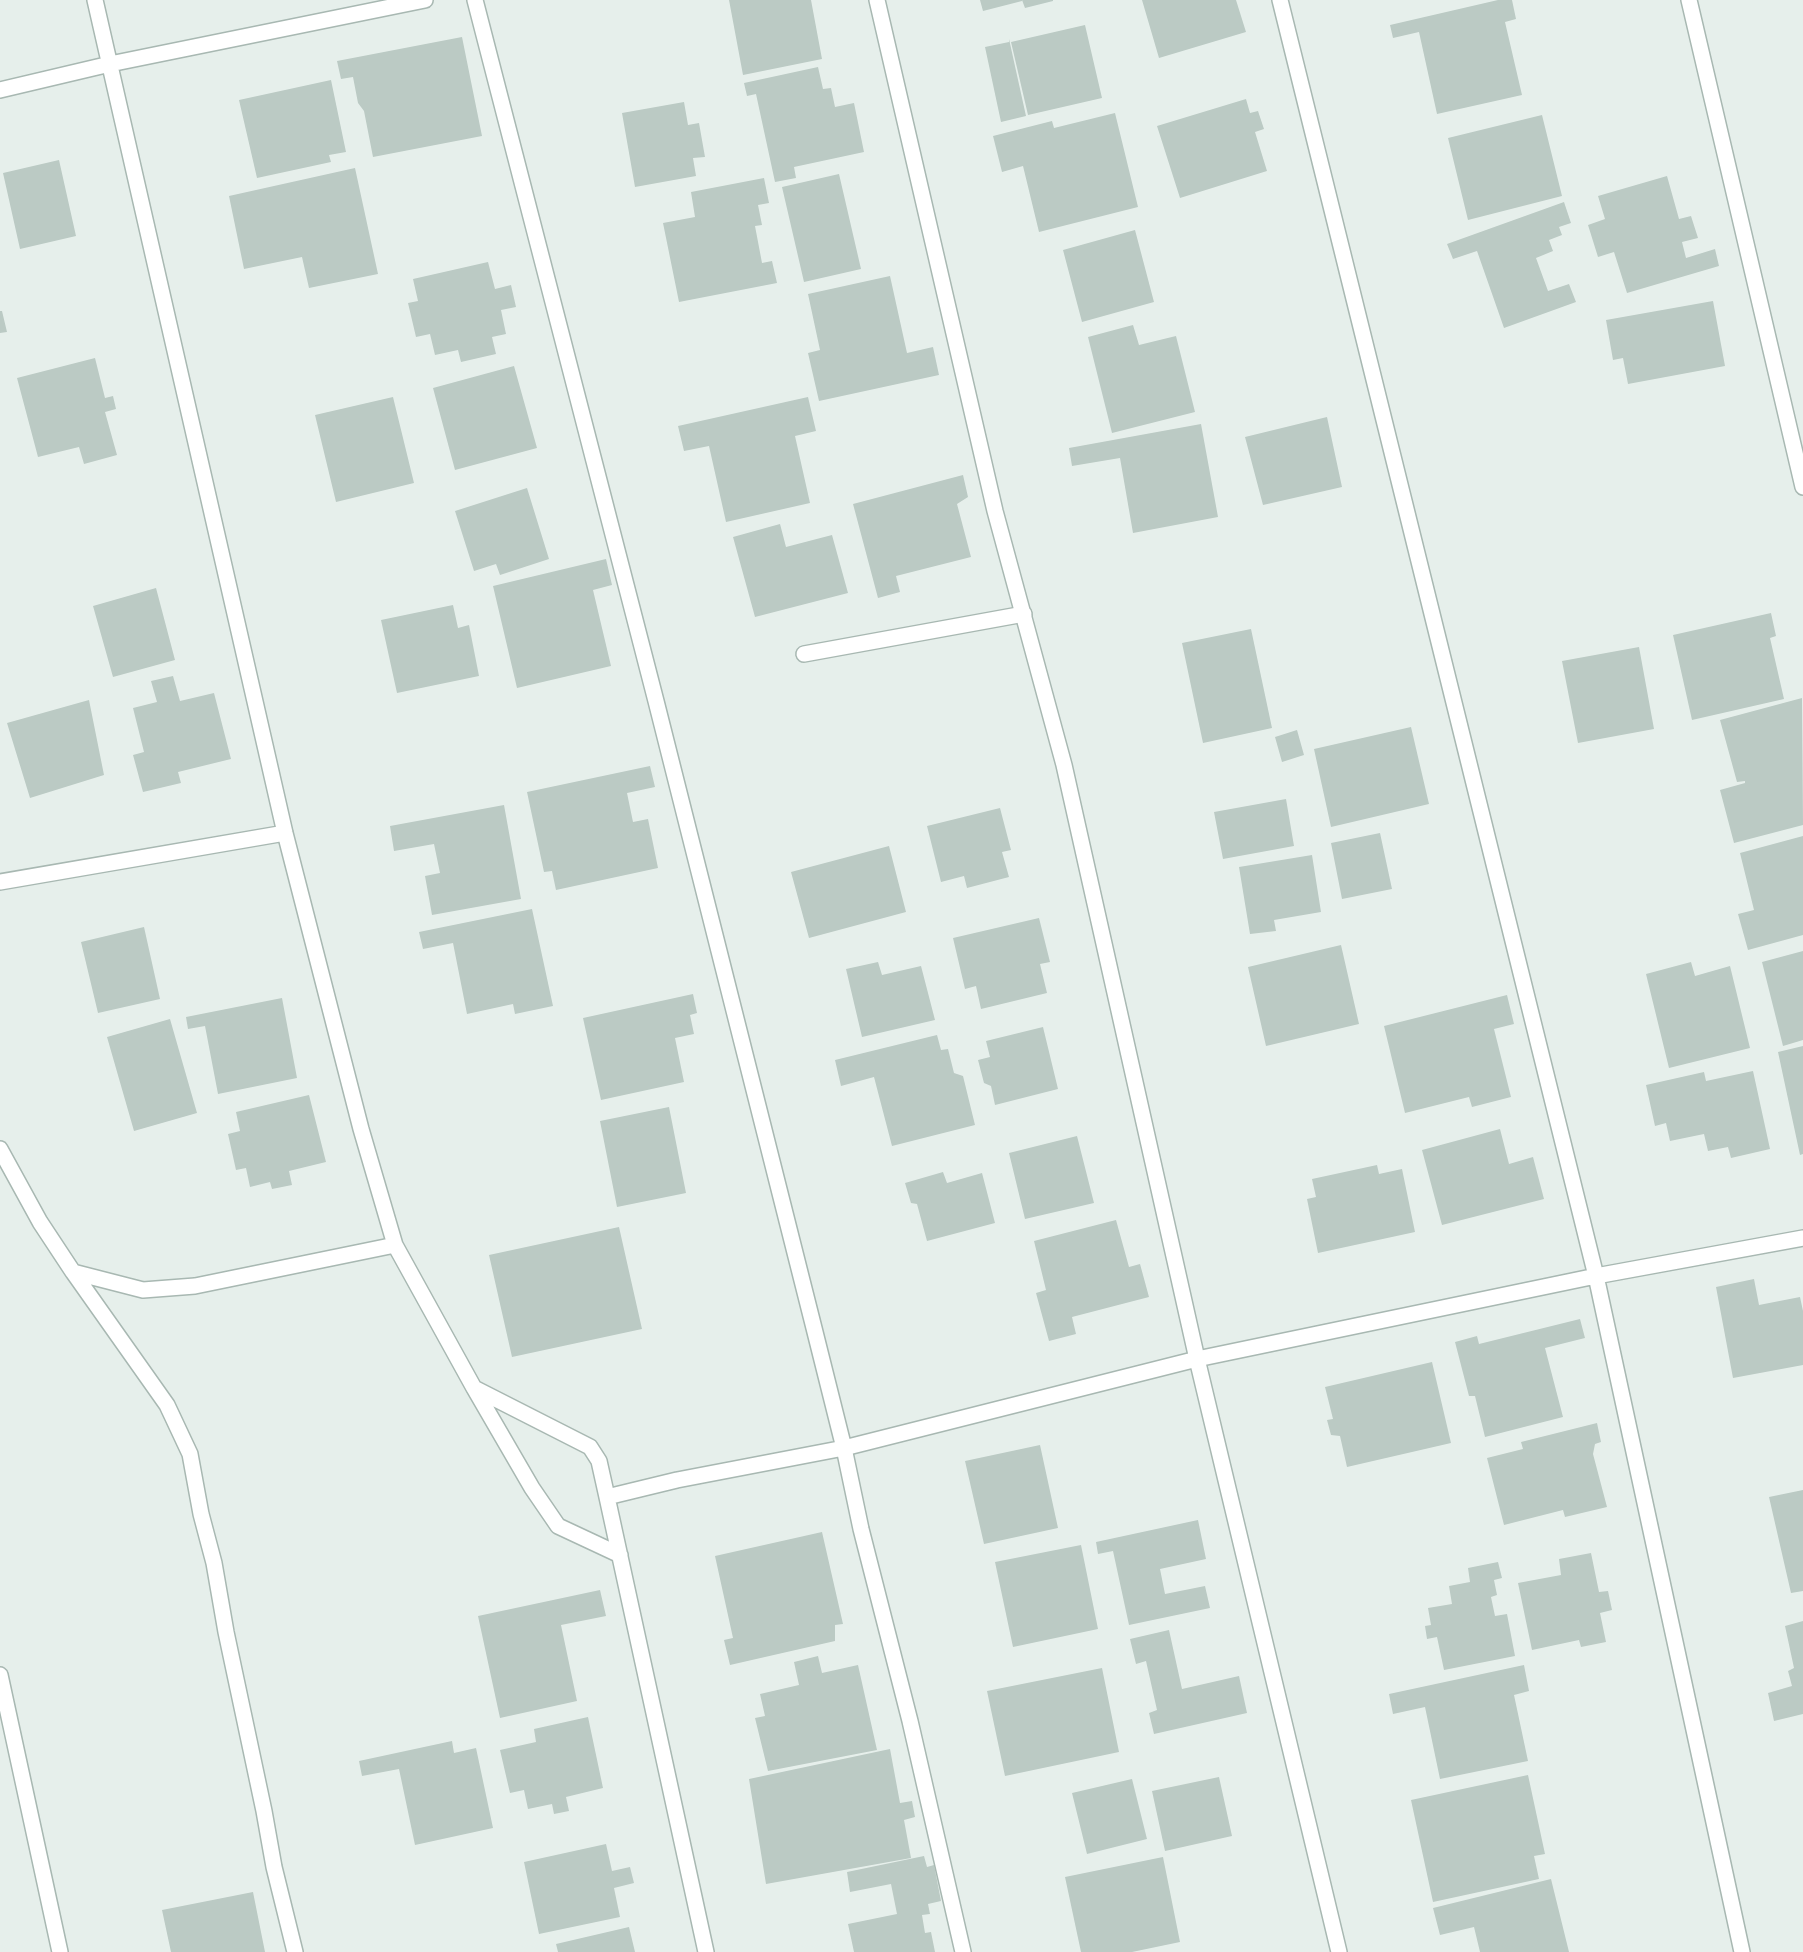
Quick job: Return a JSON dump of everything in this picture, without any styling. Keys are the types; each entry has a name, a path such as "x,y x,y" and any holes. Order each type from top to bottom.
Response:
{"street":[{"path":"95,0 285,834 360,1129 395,1245 532,1488 558,1526 620,1554"},
{"path":"0,90 110,64 425,0"},
{"path":"475,0 656,701 844,1448 861,1529 910,1721 963,1952"},
{"path":"877,0 995,512 1066,774 1197,1358 1339,1952"},
{"path":"1280,0 1596,1276 1742,1952"},
{"path":"1689,0 1803,487"},
{"path":"804,654 1024,614"},
{"path":"0,882 285,834"},
{"path":"0,1149 40,1222 166,1406 190,1454 201,1514 214,1563 226,1632 274,1867 295,1952"},
{"path":"607,1497 686,1478 844,1448 1197,1358 1596,1276 1803,1238"},
{"path":"73,1272 142,1290 195,1286 395,1245"},
{"path":"474,1388 590,1447 599,1461 706,1952"},
{"path":"0,1675 60,1952"}],"building":[{"path":"729,0 811,0 822,59 743,75"},
{"path":"980,0 1022,0 1022,1 983,11"},
{"path":"1022,0 1053,0 1053,1 1025,8"},
{"path":"1142,0 1236,0 1246,32 1159,58"},
{"path":"1498,0 1512,0 1516,19 1505,22 1522,95 1437,114 1419,32 1393,38 1390,25"},
{"path":"1085,25 1102,98 1028,115 1011,42"},
{"path":"462,37 482,136 373,157 364,111 358,103 353,77 341,79 337,61"},
{"path":"1009,39 1026,116 1001,122 985,47 1009,42"},
{"path":"818,67 823,89 831,88 835,107 854,103 864,152 794,167 796,178 775,182 756,94 747,96 744,83"},
{"path":"331,80 346,152 329,155 331,162 257,178 239,100"},
{"path":"1246,99 1250,113 1258,111 1264,129 1255,132 1267,171 1180,198 1157,126"},
{"path":"684,102 688,125 699,123 705,157 693,158 696,176 635,187 622,113"},
{"path":"1115,113 1138,207 1039,232 1023,166 1002,172 993,136 1052,121 1054,128"},
{"path":"1542,115 1562,196 1468,220 1448,138"},
{"path":"59,160 76,236 20,249 3,173"},
{"path":"355,168 378,274 309,288 302,257 244,269 229,196"},
{"path":"839,174 861,269 804,282 782,187"},
{"path":"1667,176 1679,219 1691,216 1698,238 1682,242 1686,258 1715,249 1719,266 1627,293 1614,252 1598,257 1588,225 1605,219 1598,196"},
{"path":"764,178 769,203 758,205 762,225 755,226 762,263 772,261 777,283 679,302 663,223 695,217 691,192"},
{"path":"1564,202 1571,223 1559,227 1562,235 1549,240 1553,251 1536,258 1548,291 1569,284 1576,302 1504,328 1477,251 1453,259 1447,244"},
{"path":"1135,230 1154,302 1082,322 1063,250"},
{"path":"488,262 495,289 511,285 516,307 501,310 506,334 492,337 496,354 461,362 458,350 435,355 430,334 416,337 408,303 418,301 413,279"},
{"path":"890,276 907,353 933,347 939,375 819,401 808,353 820,350 808,294"},
{"path":"1713,301 1725,366 1628,384 1623,358 1613,360 1606,320"},
{"path":"0,311 2,311 7,332 0,333"},
{"path":"1133,325 1139,345 1176,336 1195,412 1112,433 1088,337"},
{"path":"95,358 105,398 113,396 116,409 105,412 117,455 84,464 79,447 38,457 17,378"},
{"path":"514,366 537,448 455,470 433,388"},
{"path":"393,397 414,483 336,502 315,415"},
{"path":"808,397 816,431 795,436 810,503 726,522 709,446 684,451 678,426"},
{"path":"1327,417 1342,487 1263,505 1245,437"},
{"path":"1201,424 1218,517 1133,533 1120,458 1072,466 1069,448"},
{"path":"963,475 968,497 957,504 971,557 896,576 900,592 878,598 853,504"},
{"path":"527,488 549,559 500,575 496,564 474,571 455,511"},
{"path":"780,524 786,547 832,535 848,593 755,617 733,537"},
{"path":"606,559 612,585 593,590 611,666 517,688 493,586"},
{"path":"156,588 175,660 113,677 93,606"},
{"path":"453,605 458,628 469,625 479,676 397,693 381,620"},
{"path":"1771,613 1776,636 1770,638 1784,699 1692,720 1673,635"},
{"path":"1251,629 1272,728 1203,743 1182,643"},
{"path":"1639,647 1654,729 1578,743 1562,661"},
{"path":"173,676 180,701 214,693 231,759 178,772 181,783 143,792 133,755 144,752 133,708 157,702 151,681"},
{"path":"1802,698 1803,825 1734,843 1720,790 1745,783 1745,781 1737,782 1720,720"},
{"path":"89,700 104,775 30,798 7,723"},
{"path":"1411,727 1429,804 1331,827 1314,749"},
{"path":"1297,730 1304,755 1282,762 1275,737"},
{"path":"650,766 655,787 627,793 633,822 648,819 658,868 556,890 552,871 544,872 527,792"},
{"path":"1286,799 1294,846 1223,859 1214,812"},
{"path":"504,805 521,899 432,915 425,876 440,873 434,844 394,851 390,826"},
{"path":"1000,808 1011,850 1002,852 1009,877 967,888 964,876 941,882 927,826"},
{"path":"1380,833 1392,889 1342,899 1331,843"},
{"path":"1803,836 1803,935 1748,950 1738,914 1754,910 1740,853"},
{"path":"889,846 906,912 809,938 791,872"},
{"path":"1312,855 1321,912 1274,920 1276,931 1250,934 1239,867"},
{"path":"532,909 553,1006 515,1014 513,1004 467,1014 453,943 423,949 419,932"},
{"path":"1039,918 1050,962 1040,964 1047,993 981,1009 976,986 965,989 953,938"},
{"path":"144,927 160,999 98,1013 81,942"},
{"path":"1341,945 1359,1024 1266,1046 1248,967"},
{"path":"1803,951 1803,1040 1783,1046 1762,962"},
{"path":"878,962 882,975 921,966 935,1020 862,1037 846,969"},
{"path":"1691,962 1695,976 1730,966 1750,1048 1669,1068 1646,974"},
{"path":"693,994 697,1013 690,1015 694,1034 675,1038 684,1082 601,1100 583,1018"},
{"path":"1507,995 1514,1024 1494,1029 1511,1097 1472,1107 1469,1097 1405,1113 1384,1026"},
{"path":"282,998 297,1078 218,1094 205,1026 188,1029 186,1017"},
{"path":"170,1019 197,1113 134,1131 107,1037"},
{"path":"1043,1027 1058,1089 995,1105 991,1086 984,1083 978,1060 990,1057 986,1041"},
{"path":"937,1035 941,1050 948,1049 954,1073 963,1076 975,1125 892,1146 874,1077 841,1086 835,1060"},
{"path":"1803,1046 1803,1154 1800,1155 1778,1052"},
{"path":"1753,1071 1770,1149 1731,1158 1728,1147 1708,1151 1704,1134 1670,1141 1666,1123 1655,1126 1646,1085 1704,1072 1706,1081"},
{"path":"309,1095 326,1162 289,1171 292,1185 272,1189 270,1182 250,1187 246,1168 236,1170 228,1134 240,1131 236,1112"},
{"path":"669,1107 686,1193 617,1207 600,1121"},
{"path":"1500,1129 1509,1164 1533,1157 1544,1199 1442,1225 1422,1150"},
{"path":"1077,1136 1094,1203 1025,1219 1009,1153"},
{"path":"1377,1165 1379,1174 1402,1169 1415,1232 1318,1253 1307,1199 1316,1197 1312,1179"},
{"path":"943,1172 947,1183 982,1173 995,1223 927,1241 917,1204 911,1203 905,1183"},
{"path":"1116,1220 1129,1267 1140,1264 1149,1297 1072,1317 1076,1334 1049,1341 1036,1293 1046,1290 1034,1241"},
{"path":"619,1227 642,1329 512,1357 489,1255"},
{"path":"1754,1279 1759,1305 1800,1297 1803,1311 1803,1365 1733,1378 1716,1287"},
{"path":"1580,1319 1585,1338 1545,1348 1563,1417 1485,1437 1475,1396 1469,1396 1455,1342 1477,1336 1479,1344"},
{"path":"1432,1362 1451,1443 1347,1467 1340,1436 1331,1435 1327,1420 1333,1419 1325,1387"},
{"path":"1597,1423 1601,1442 1595,1444 1593,1454 1607,1507 1565,1517 1563,1510 1504,1525 1487,1458 1523,1449 1521,1442"},
{"path":"1040,1445 1058,1528 984,1544 965,1461"},
{"path":"1803,1490 1803,1591 1791,1593 1769,1497"},
{"path":"1198,1520 1206,1559 1160,1569 1165,1594 1205,1586 1210,1608 1129,1625 1113,1551 1098,1554 1096,1542"},
{"path":"822,1532 843,1624 835,1625 835,1641 730,1665 724,1640 733,1638 715,1556"},
{"path":"1081,1545 1098,1629 1013,1647 995,1562"},
{"path":"1591,1553 1599,1592 1608,1591 1612,1610 1600,1613 1606,1642 1581,1647 1579,1640 1532,1650 1518,1583 1561,1575 1559,1559"},
{"path":"1498,1562 1502,1578 1494,1580 1497,1595 1491,1597 1495,1616 1507,1614 1515,1656 1444,1670 1437,1637 1427,1639 1425,1626 1431,1625 1428,1608 1452,1604 1449,1586 1470,1582 1468,1568"},
{"path":"600,1590 606,1616 561,1625 577,1701 500,1718 478,1616"},
{"path":"1803,1621 1803,1714 1774,1721 1768,1693 1792,1686 1788,1671 1794,1668 1785,1626"},
{"path":"1169,1630 1182,1689 1239,1676 1247,1713 1154,1734 1149,1713 1157,1710 1146,1661 1136,1664 1130,1639"},
{"path":"818,1656 822,1673 858,1665 877,1750 768,1771 755,1718 765,1716 760,1694 799,1685 794,1662"},
{"path":"1524,1665 1529,1691 1514,1695 1528,1761 1440,1779 1425,1707 1393,1714 1389,1694"},
{"path":"1102,1668 1119,1752 1005,1776 987,1691"},
{"path":"588,1717 603,1788 566,1797 569,1811 554,1814 552,1804 528,1809 524,1790 510,1793 500,1750 536,1742 534,1729"},
{"path":"452,1741 454,1753 476,1748 493,1828 415,1845 399,1769 362,1776 359,1761"},
{"path":"890,1749 900,1803 912,1801 915,1817 904,1820 911,1858 766,1884 749,1779"},
{"path":"1528,1775 1545,1854 1534,1856 1539,1879 1433,1902 1411,1800"},
{"path":"1219,1777 1232,1836 1165,1851 1152,1791"},
{"path":"1132,1779 1147,1839 1087,1854 1072,1793"},
{"path":"606,1844 612,1871 630,1867 634,1883 614,1888 620,1917 539,1934 524,1862"},
{"path":"924,1856 927,1867 934,1865 941,1901 928,1904 930,1914 922,1915 925,1933 931,1932 935,1952 854,1952 848,1924 897,1914 891,1884 850,1892 847,1872"},
{"path":"1163,1857 1180,1942 1132,1952 1081,1952 1065,1877"},
{"path":"1551,1879 1569,1952 1480,1952 1474,1927 1440,1935 1433,1908"},
{"path":"253,1892 265,1952 171,1952 162,1910"},
{"path":"629,1927 635,1952 558,1952 556,1944"}]}
